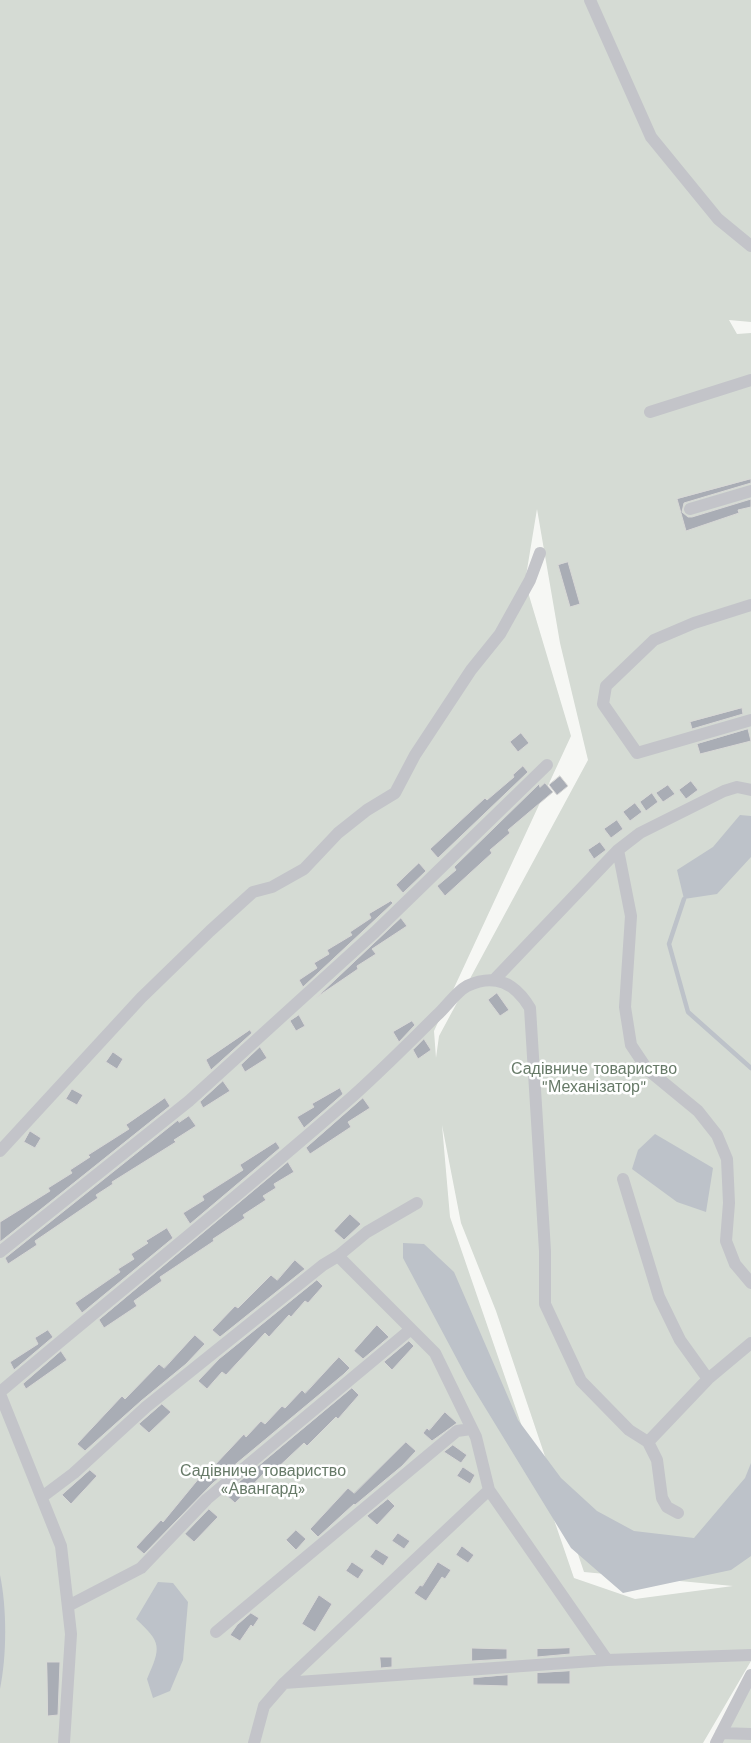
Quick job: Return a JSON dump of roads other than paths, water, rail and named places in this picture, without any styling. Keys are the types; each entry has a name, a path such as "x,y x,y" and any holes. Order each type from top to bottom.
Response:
{"street":[{"path":"590,0 651,137 718,219 751,246"},
{"path":"650,412 751,380"},
{"path":"690,509 751,491"},
{"path":"0,1151 141,998 253,892 272,887 304,869 338,833 367,810 396,793 415,755 471,670 500,634 530,580 540,553"},
{"path":"751,605 694,623 654,640 606,686 603,704 637,753 751,720"},
{"path":"0,1252 189,1101 375,932 547,765"},
{"path":"494,980 584,883 618,850 640,833 724,791 737,787 751,790"},
{"path":"618,850 630,916 625,1007 631,1045 647,1069 698,1111 717,1135 727,1159 729,1203 726,1241 735,1264 751,1283"},
{"path":"64,1743 71,1634 61,1546 0,1393 141,1272 196,1231 322,1123 386,1067 466,987 494,980 508,983 523,996 530,1008 545,1251 545,1304 581,1381 629,1430 648,1442 657,1460 662,1498 667,1507 678,1513"},
{"path":"623,1179 658,1297 680,1340 708,1379"},
{"path":"42,1497 74,1473 146,1407 323,1265 338,1256 367,1232 417,1203"},
{"path":"338,1256 435,1353 476,1437 488,1490 607,1660"},
{"path":"68,1606 140,1568 207,1499 411,1329"},
{"path":"648,1442 708,1379 751,1343"},
{"path":"216,1632 457,1432 471,1429"},
{"path":"254,1743 264,1706 284,1683 488,1490"},
{"path":"284,1683 607,1660 751,1655"},
{"path":"719,1738 751,1675"},
{"path":"719,1738 751,1734"}],"waterway":[{"path":"684,899 669,944 688,1012 751,1068"}],"park label":[{"name":"Садівниче товариство \"Механізатор\"","path":"594,1078"},
{"name":"Садівниче товариство «Авангард»","path":"263,1480"}]}
